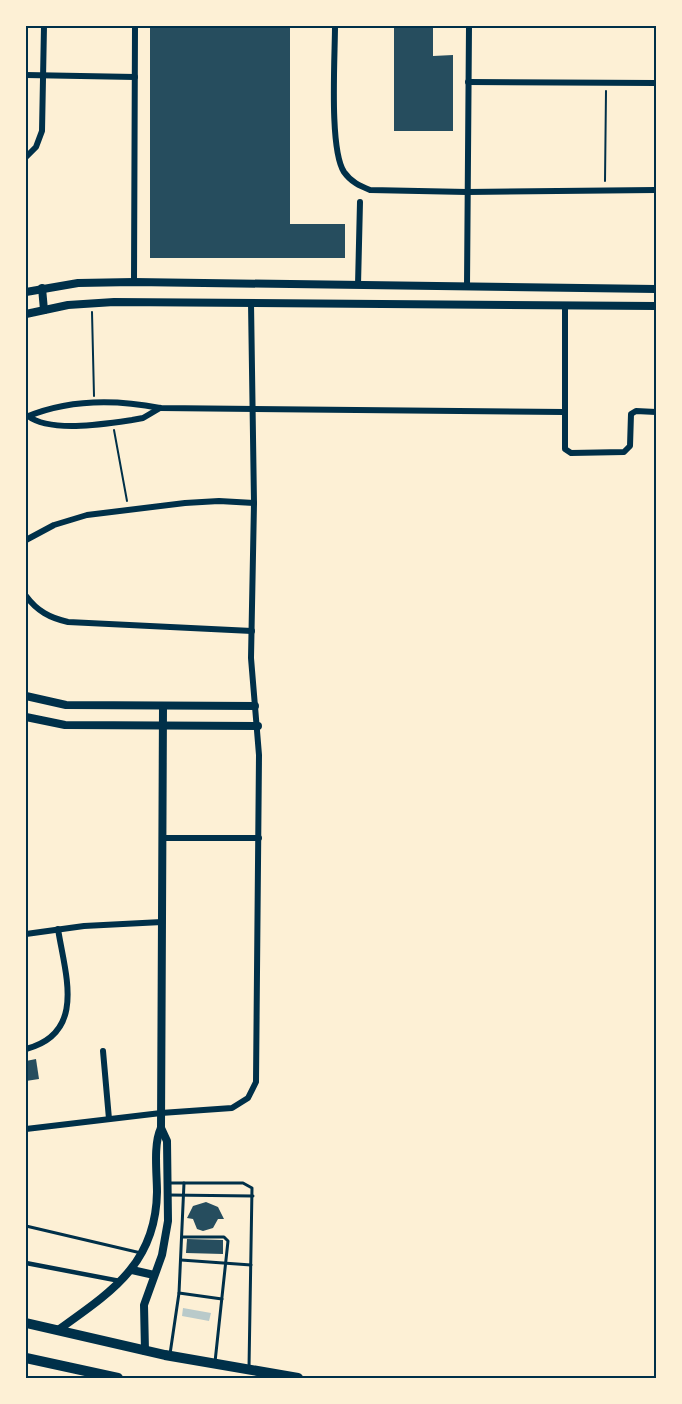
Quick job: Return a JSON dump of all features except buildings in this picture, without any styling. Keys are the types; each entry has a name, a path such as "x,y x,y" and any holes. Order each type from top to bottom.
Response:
{"highway":[{"path":"26,1323 145,1351 298,1378"},
{"path":"26,1358 118,1378"}],"street":[{"path":"26,157 36,147 42,131 44,26"},
{"path":"134,282 135,26"},
{"path":"335,26 336,149 343,171 350,180 370,190 467,192 657,190"},
{"path":"467,286 469,26"},
{"path":"26,75 135,77"},
{"path":"468,82 657,83"},
{"path":"358,285 360,202"},
{"path":"26,292 78,283 134,282 657,289"},
{"path":"42,288 44,310"},
{"path":"604,288 604,305"},
{"path":"26,314 92,303 657,306"},
{"path":"26,1130 161,1113 232,1108 248,1098 253,1090 256,1073 259,838 258,726 252,671 254,503 252,303"},
{"path":"565,305 564,445 566,451 622,453 627,451 630,446 630,414 657,412"},
{"path":"27,416 65,405 122,401 160,408 564,412"},
{"path":"27,416 49,426 113,423 142,418 160,408"},
{"path":"26,540 70,519 202,501 254,503"},
{"path":"26,596 40,611 68,622 252,631"},
{"path":"26,696 66,705 255,706"},
{"path":"58,1330 105,1296 132,1270 148,1240 156,1212 158,1141 161,1128 164,706"},
{"path":"26,717 65,725 258,726"},
{"path":"163,838 259,838"},
{"path":"26,934 110,924 162,922"},
{"path":"26,1049 47,1040 56,1032 68,1010 69,997 58,929"},
{"path":"103,1051 109,1119"},
{"path":"145,1351 144,1305 166,1238 169,1183 166,1138 161,1128"},
{"path":"26,1263 120,1281"},
{"path":"132,1270 154,1275"}],"lane":[{"path":"169,1183 243,1183 250,1185 253,1196 249,1370"},
{"path":"170,1356 179,1293 184,1183"},
{"path":"169,1195 253,1196"},
{"path":"26,1226 142,1253"},
{"path":"182,1236 226,1238 228,1242 215,1364"},
{"path":"181,1260 251,1266"},
{"path":"179,1293 222,1299"}],"path":[{"path":"605,190 606,83"},
{"path":"92,303 94,402"},
{"path":"113,423 128,510"}],"shaded area":[{"path":"183,1308 211,1313 209,1321 182,1316"}]}
